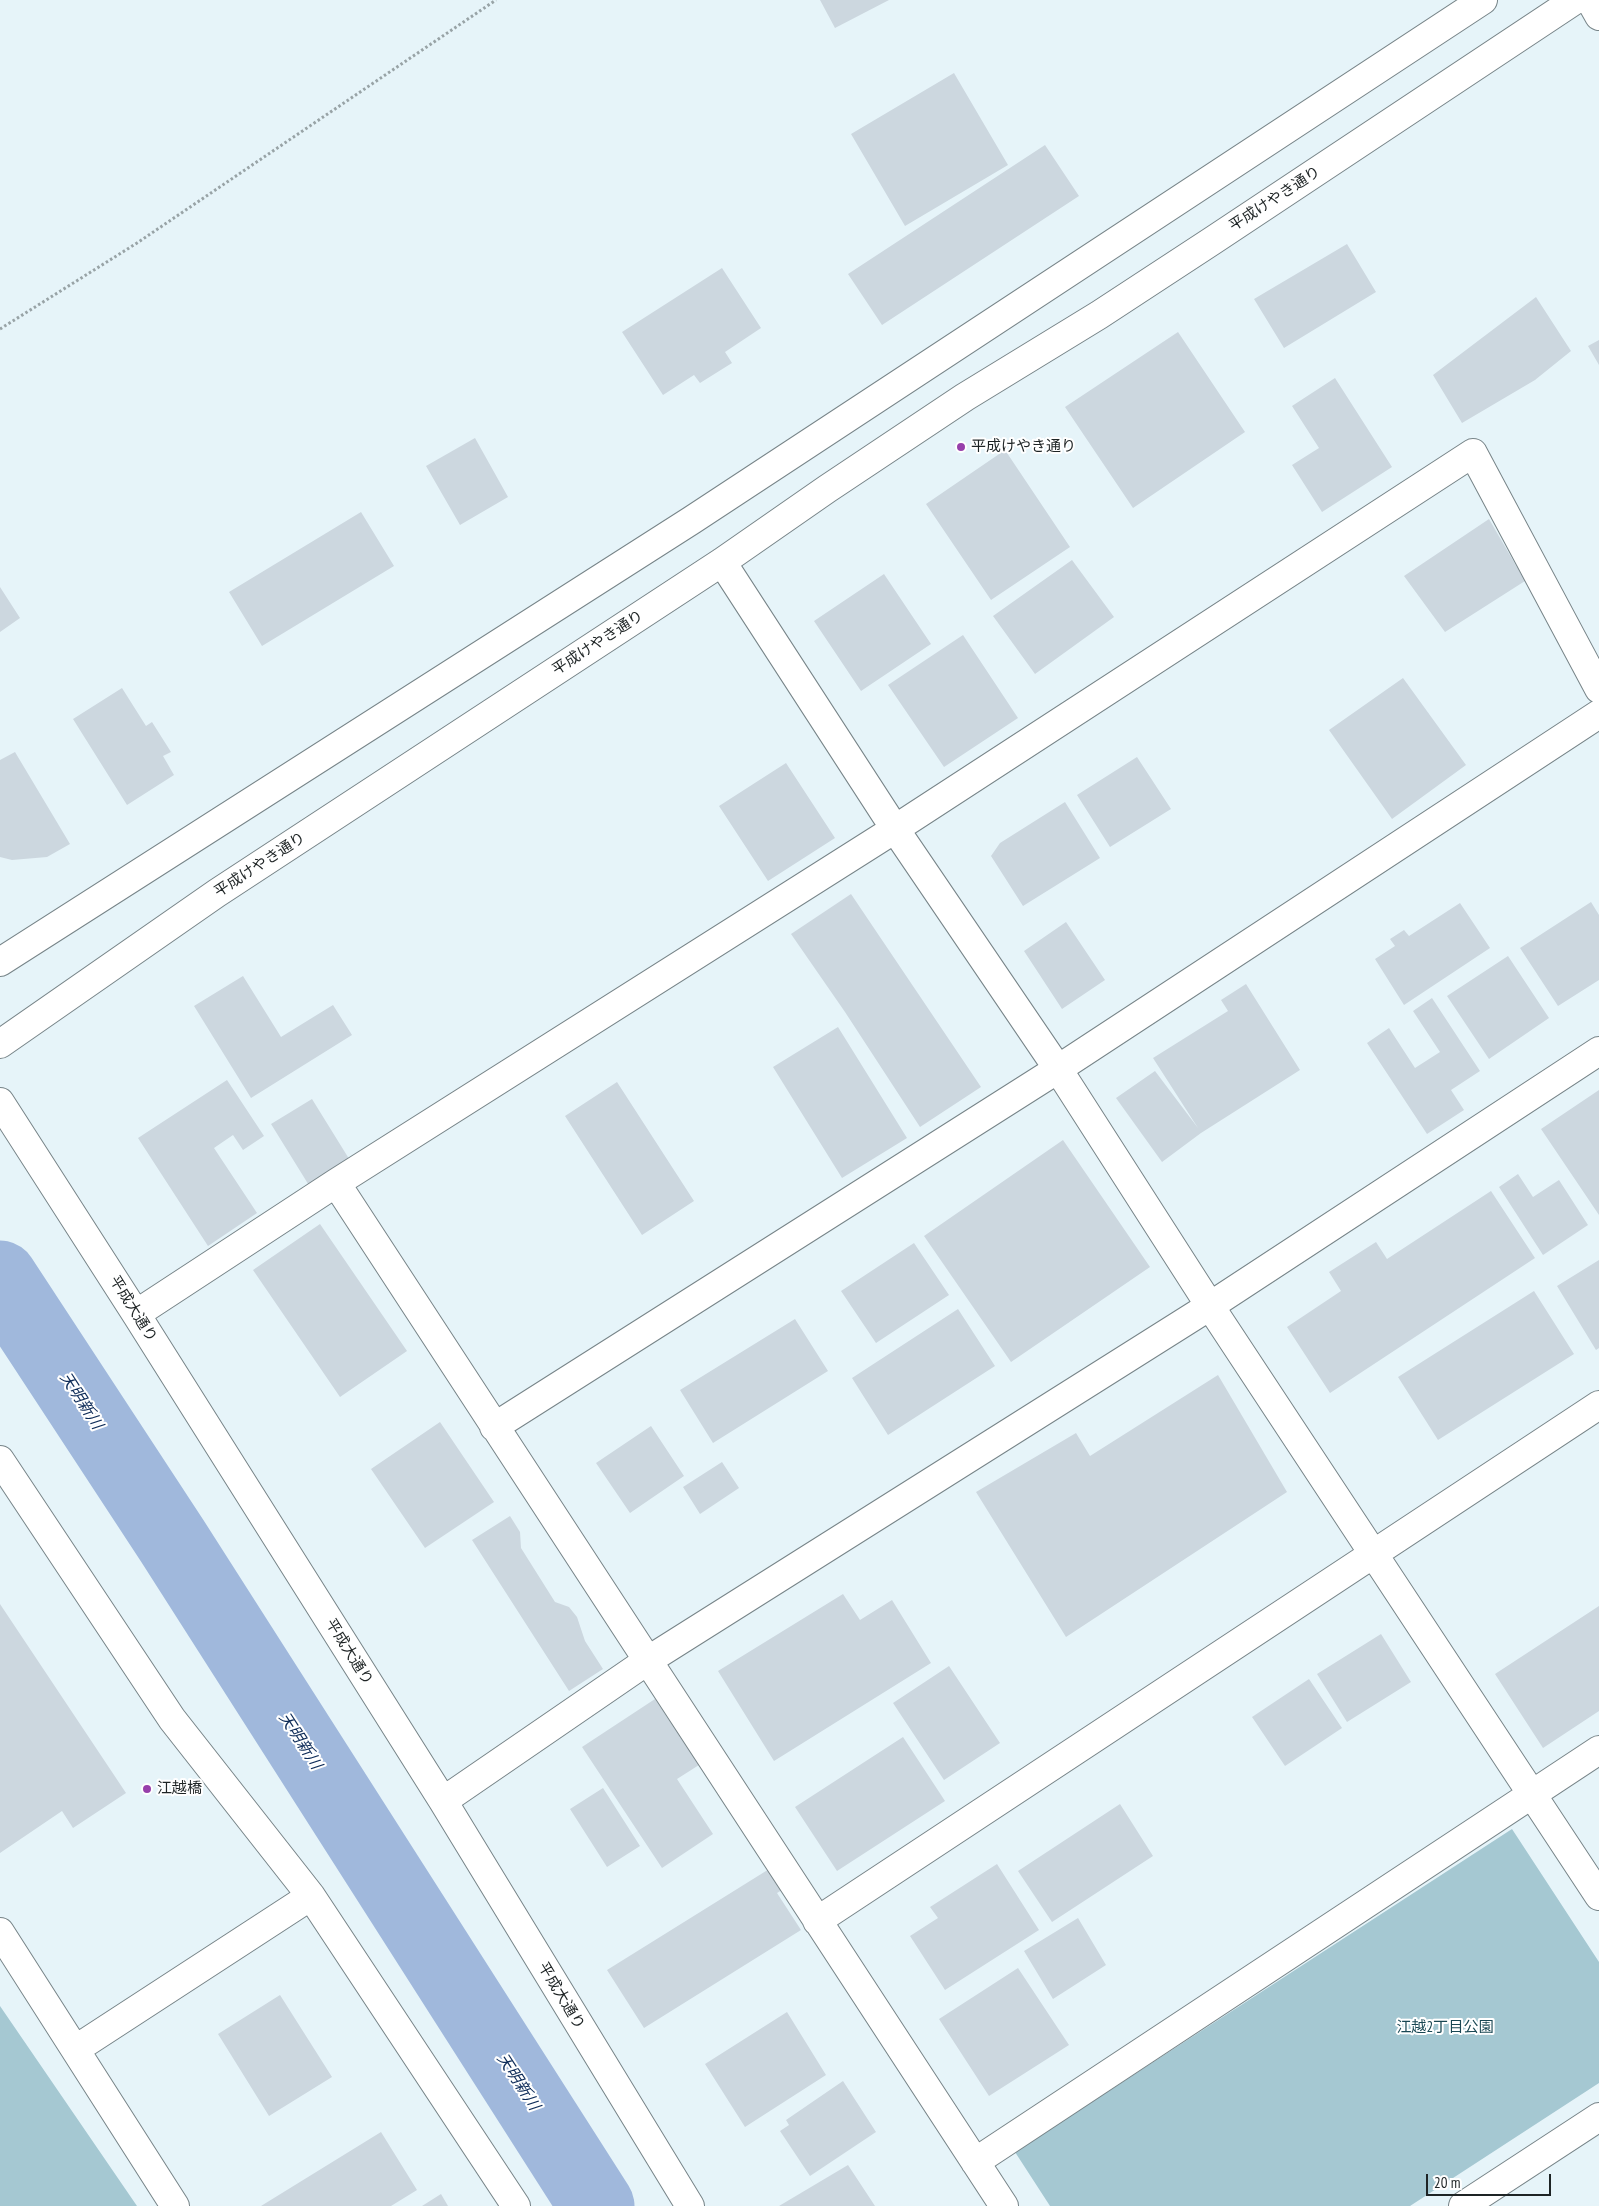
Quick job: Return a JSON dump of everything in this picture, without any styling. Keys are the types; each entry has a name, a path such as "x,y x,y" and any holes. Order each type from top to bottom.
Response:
{"street":[{"path":"0,962 692,520 1483,0"},
{"name":"平成けやき通り","path":"0,1044 217,893 722,562 965,397 1147,283 1575,0"},
{"path":"1590,0 1599,16"},
{"path":"136,1314 336,1183 895,830 1473,453 1599,689"},
{"path":"722,562 895,830 1058,1069 1210,1306 1599,1896"},
{"path":"494,1428 1058,1069 1599,714"},
{"path":"443,1801 647,1661 1210,1306 1599,1051"},
{"name":"平成大通り","path":"0,1102 443,1801 690,2206"},
{"path":"336,1183 494,1428 1004,2206"},
{"path":"817,1921 1599,1405"},
{"path":"0,1460 172,1719 311,1896 516,2206"},
{"path":"974,2162 1599,1750"},
{"path":"76,2049 311,1896"},
{"path":"0,1932 175,2206"},
{"path":"1463,2206 1599,2117"}],"path":[{"path":"0,329 137,243 496,0"}],"green space":[{"name":"江越2丁目公園","path":"1512,1829 1599,1962 1599,2083 1410,2206 1050,2206 1015,2152"},
{"path":"0,2006 137,2206 0,2206"}],"building":[{"path":"820,0 889,0 835,28"},
{"path":"954,73 1008,165 905,226 851,134"},
{"path":"1045,145 1079,196 882,325 848,274"},
{"path":"1347,244 1376,292 1284,348 1254,299"},
{"path":"722,268 761,328 725,352 732,363 700,383 694,375 663,395 622,332"},
{"path":"1536,297 1571,351 1535,380 1462,423 1433,375"},
{"path":"1178,332 1245,432 1133,508 1065,407"},
{"path":"1599,340 1599,365 1588,346"},
{"path":"1335,378 1392,467 1322,512 1292,465 1319,448 1292,406"},
{"path":"475,438 508,497 460,525 426,466"},
{"path":"1005,450 1070,547 991,600 926,504"},
{"path":"361,512 394,566 262,646 229,592"},
{"path":"1489,519 1525,581 1445,632 1404,576"},
{"path":"1072,560 1114,617 1035,674 993,616"},
{"path":"884,574 931,644 861,691 814,621"},
{"path":"0,587 20,618 0,632"},
{"path":"963,635 1018,718 944,767 888,685"},
{"path":"1403,678 1466,765 1392,819 1329,730"},
{"path":"122,688 146,726 152,722 171,752 163,756 174,775 127,805 73,719"},
{"path":"15,752 70,844 47,857 12,860 0,857 0,760"},
{"path":"1137,757 1171,809 1110,847 1077,795"},
{"path":"786,763 835,838 768,881 719,806"},
{"path":"1065,802 1100,858 1023,906 991,856 1000,843"},
{"path":"851,894 981,1087 920,1127 845,1012 791,934"},
{"path":"1591,902 1599,915 1599,980 1558,1006 1520,948"},
{"path":"1460,903 1490,948 1404,1005 1375,959 1395,946 1390,939 1404,930 1409,936"},
{"path":"1066,922 1105,980 1062,1009 1024,951"},
{"path":"1508,956 1549,1018 1489,1059 1447,996"},
{"path":"243,976 281,1037 333,1005 352,1035 251,1098 194,1006"},
{"path":"1246,984 1300,1070 1201,1133 1162,1162 1116,1098 1155,1071 1198,1128 1153,1058 1228,1011 1221,1000"},
{"path":"1432,998 1480,1071 1451,1090 1464,1110 1427,1134 1367,1043 1389,1028 1415,1068 1440,1052 1413,1011"},
{"path":"838,1027 907,1138 842,1178 773,1067"},
{"path":"227,1080 264,1136 243,1150 233,1135 214,1148 257,1213 208,1246 138,1138"},
{"path":"617,1082 694,1201 642,1235 565,1116"},
{"path":"1599,1090 1599,1215 1541,1129"},
{"path":"312,1099 351,1162 310,1187 271,1124"},
{"path":"1063,1140 1150,1267 1011,1362 924,1236"},
{"path":"1518,1174 1533,1197 1559,1180 1588,1225 1543,1255 1499,1187"},
{"path":"1491,1191 1535,1258 1330,1393 1287,1327 1341,1291 1329,1272 1376,1242 1387,1259"},
{"path":"320,1224 407,1351 340,1397 253,1270"},
{"path":"914,1243 949,1295 876,1343 841,1291"},
{"path":"1599,1260 1599,1348 1596,1350 1557,1286"},
{"path":"1534,1291 1574,1354 1438,1440 1398,1377"},
{"path":"958,1309 995,1366 888,1435 852,1378"},
{"path":"795,1319 828,1371 713,1443 680,1390"},
{"path":"1218,1375 1287,1492 1066,1637 976,1492 1076,1433 1090,1456"},
{"path":"440,1422 494,1502 425,1548 371,1469"},
{"path":"651,1426 684,1476 630,1513 596,1463"},
{"path":"722,1462 739,1488 700,1514 683,1487"},
{"path":"510,1516 520,1532 521,1548 555,1602 569,1607 577,1617 585,1641 603,1669 569,1691 472,1540"},
{"path":"843,1594 860,1620 892,1600 931,1663 774,1761 718,1671"},
{"path":"0,1604 126,1793 73,1828 62,1811 0,1853"},
{"path":"1599,1606 1599,1711 1543,1748 1495,1674"},
{"path":"1381,1634 1411,1682 1347,1722 1317,1674"},
{"path":"949,1666 1000,1743 944,1780 893,1703"},
{"path":"1309,1679 1342,1728 1285,1766 1252,1717"},
{"path":"655,1699 699,1765 677,1779 713,1834 662,1868 582,1747"},
{"path":"903,1737 945,1801 837,1871 795,1807"},
{"path":"603,1788 640,1846 607,1867 570,1809"},
{"path":"1120,1804 1153,1856 1052,1922 1018,1871"},
{"path":"997,1864 1039,1930 945,1990 910,1936 938,1918 930,1907"},
{"path":"774,1866 787,1887 777,1893 801,1930 644,2028 607,1970"},
{"path":"1078,1918 1106,1965 1053,1999 1024,1951"},
{"path":"1018,1968 1069,2045 989,2096 939,2019"},
{"path":"280,1995 332,2077 269,2116 218,2034"},
{"path":"787,2012 826,2075 745,2127 705,2064"},
{"path":"843,2081 876,2132 810,2176 780,2131 789,2125 786,2120"},
{"path":"381,2132 417,2190 391,2206 261,2206"},
{"path":"848,2165 875,2206 779,2206"},
{"path":"441,2194 448,2206 422,2206"}],"waterway":[{"name":"天明新川","path":"0,1278 173,1542 597,2206"}],"place":[{"name":"平成けやき通り","path":"961,447"},
{"name":"江越橋","path":"147,1789"}]}
